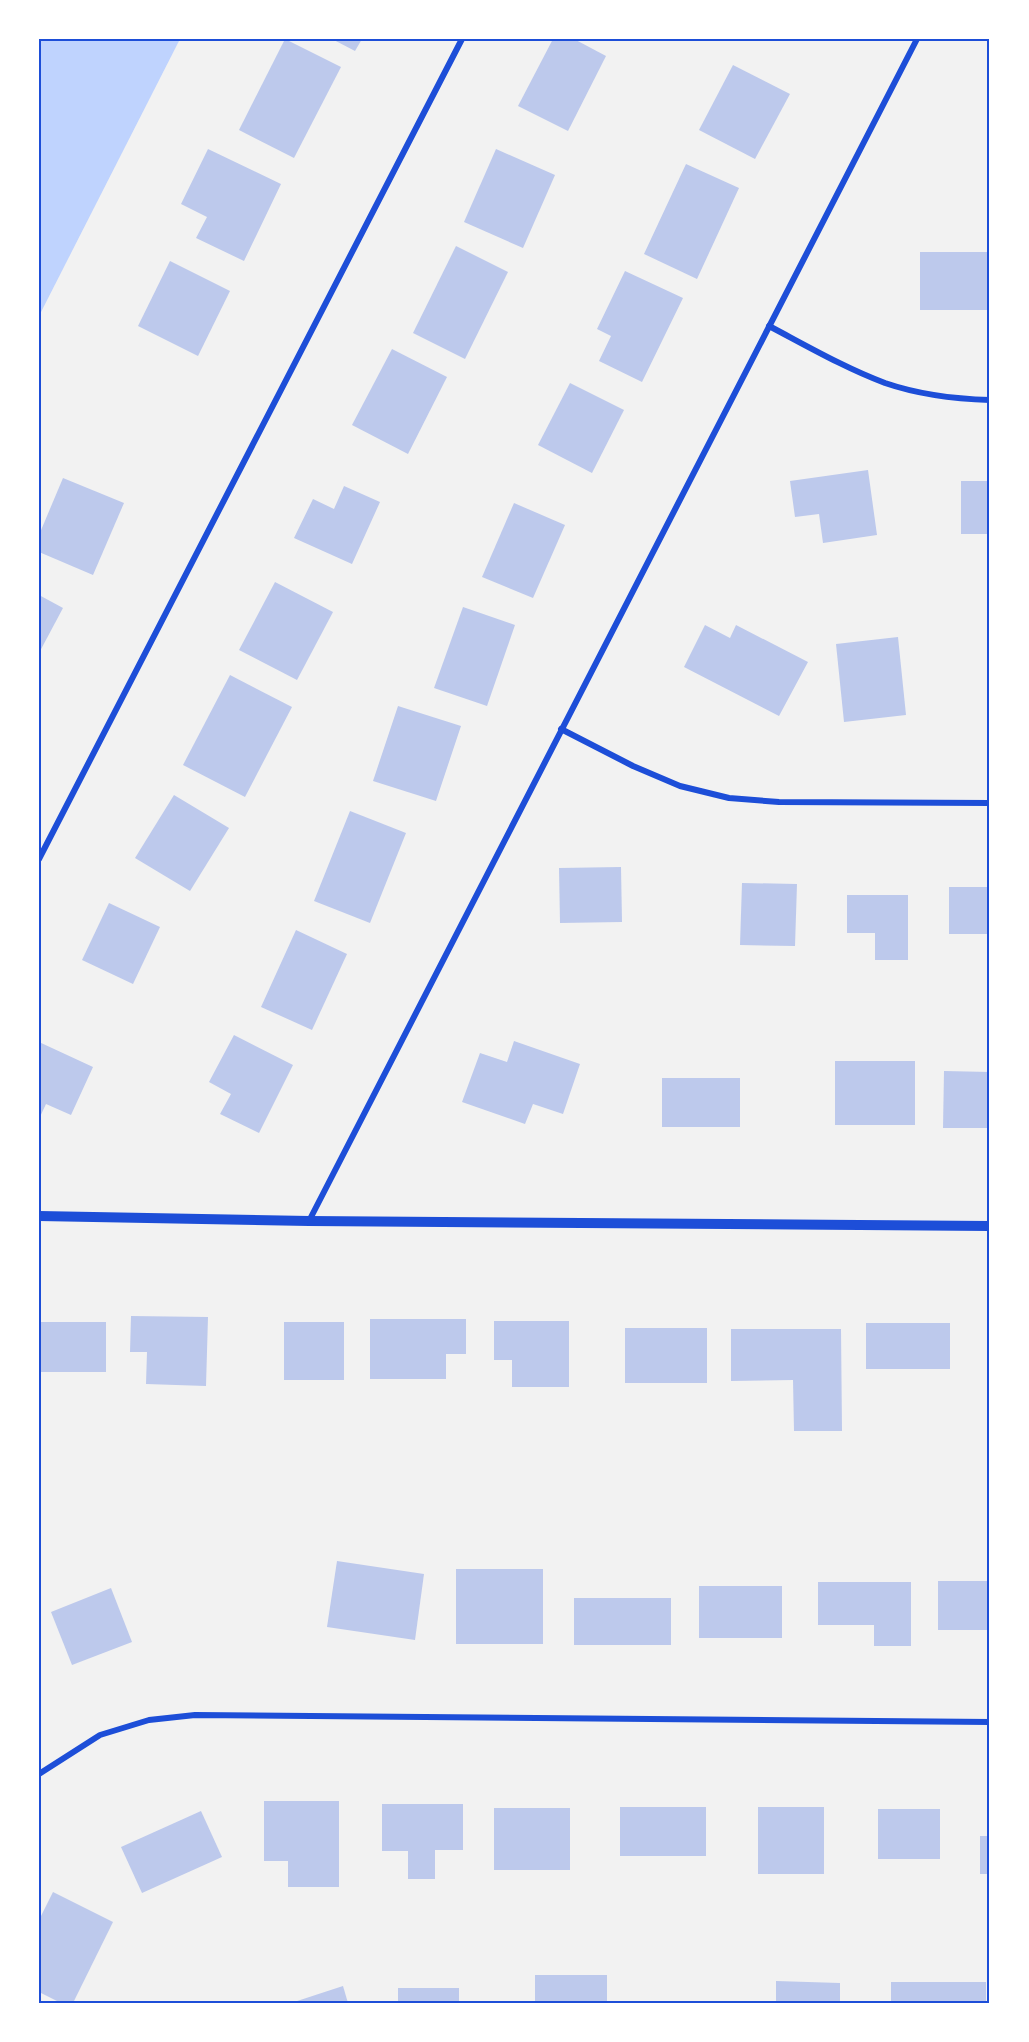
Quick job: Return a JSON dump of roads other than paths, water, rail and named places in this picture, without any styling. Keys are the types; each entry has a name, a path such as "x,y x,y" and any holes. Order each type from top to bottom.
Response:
{"street":[{"path":"39,859 462,39"},
{"path":"309,1221 917,39"},
{"path":"769,326 840,363 887,383 936,395 990,400"},
{"path":"561,729 633,766 680,786 729,798 778,802 990,803"},
{"path":"39,1216 309,1221 990,1226"},
{"path":"39,1774 100,1735 148,1720 195,1715 990,1722"}],"water":[{"path":"39,39 180,39 39,316"}]}
